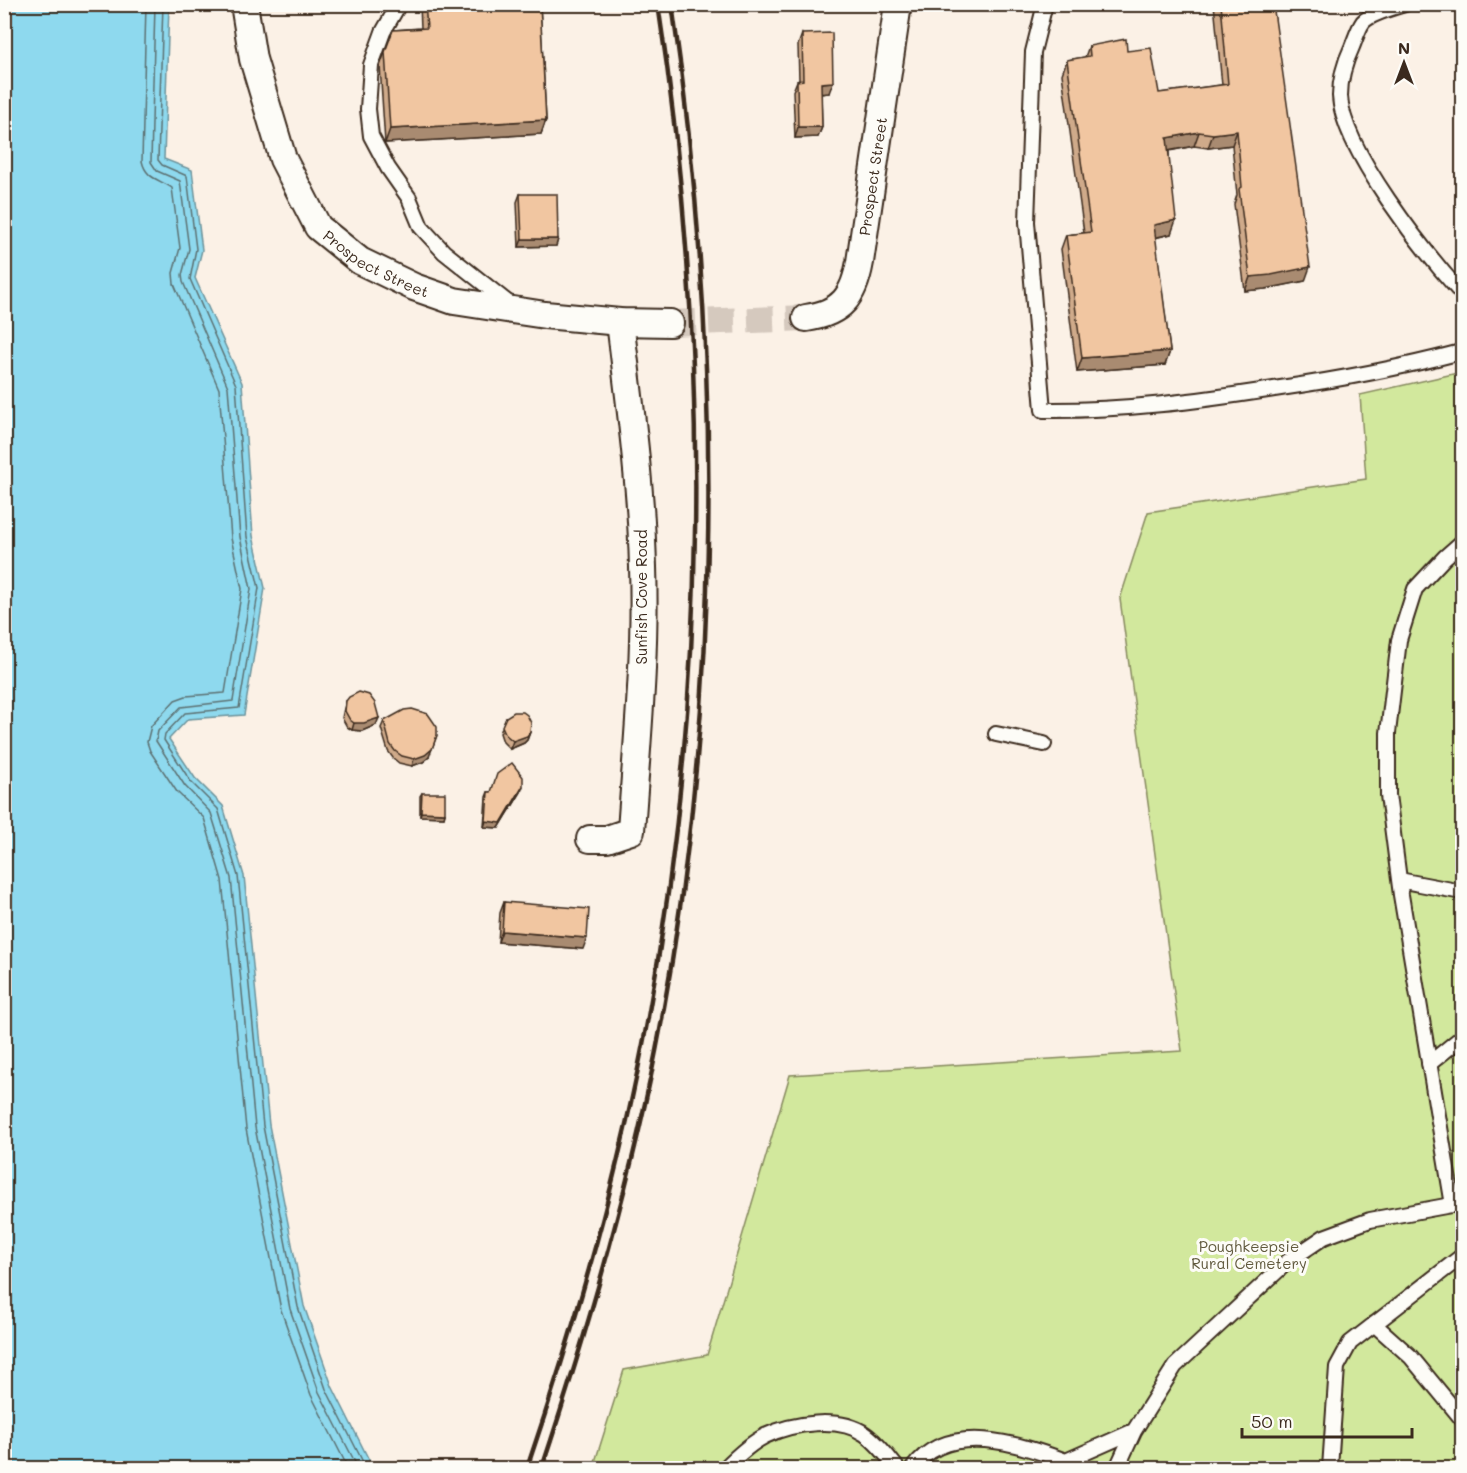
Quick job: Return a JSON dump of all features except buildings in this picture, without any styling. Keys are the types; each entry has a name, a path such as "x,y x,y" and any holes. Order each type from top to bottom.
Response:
{"street":[{"name":"Prospect Street","path":"244,4 253,58 283,159 318,227 360,261 414,287 454,301 519,311 621,322 670,323"},
{"name":"Prospect Street","path":"806,318 825,314 843,304 850,296 858,274 898,4"},
{"name":"Sunfish Cove Road","path":"591,838 608,838 631,831 641,695 643,567 634,434 621,322"}],"lane":[{"path":"399,4 383,32 371,64 368,109 371,136 388,168 409,198 421,227 444,252 519,311"},
{"path":"1045,4 1033,52 1027,222 1043,410 1102,410 1220,398 1367,375 1462,351"},
{"path":"1365,4 1364,21 1342,68 1340,97 1348,130 1382,190 1412,233 1462,294"},
{"path":"1364,21 1388,9 1405,4"},
{"path":"1117,1468 1134,1431 1176,1366 1287,1262 1323,1237 1370,1220 1458,1204 1429,1064 1399,880 1388,795 1388,733 1399,640 1416,589 1445,556 1462,542"},
{"path":"996,734 1044,744"},
{"path":"1399,880 1462,892"},
{"path":"1429,1064 1462,1037"},
{"path":"1330,1468 1337,1367 1350,1343 1462,1256"},
{"path":"1374,1324 1411,1357 1462,1419"},
{"path":"725,1468 764,1437 808,1425 842,1425 864,1433 878,1445 897,1468"},
{"path":"913,1468 922,1456 949,1442 967,1441 1001,1441 1069,1465 1134,1431"}],"green space":[{"name":"Poughkeepsie Rural Cemetery","path":"1462,372 1462,1468 593,1468 624,1370 707,1355 790,1075 1182,1051 1120,599 1148,512 1366,479 1360,395"}],"water":[{"path":"5,4 169,5 164,159 192,170 202,250 195,278 242,383 253,536 265,588 244,715 188,719 169,739 195,778 223,806 244,876 269,1125 304,1306 332,1386 373,1468 5,1468"}],"tunnel":[{"path":"670,323 806,318"}],"railway":[{"path":"527,1468 561,1364 620,1152 643,1044 665,915 681,786 691,656 695,525 694,394 687,263 675,133 658,4"},
{"path":"542,1468 605,1262 645,1104 678,922 694,791 704,660 708,529 707,397 700,265 689,134 672,4"}]}
